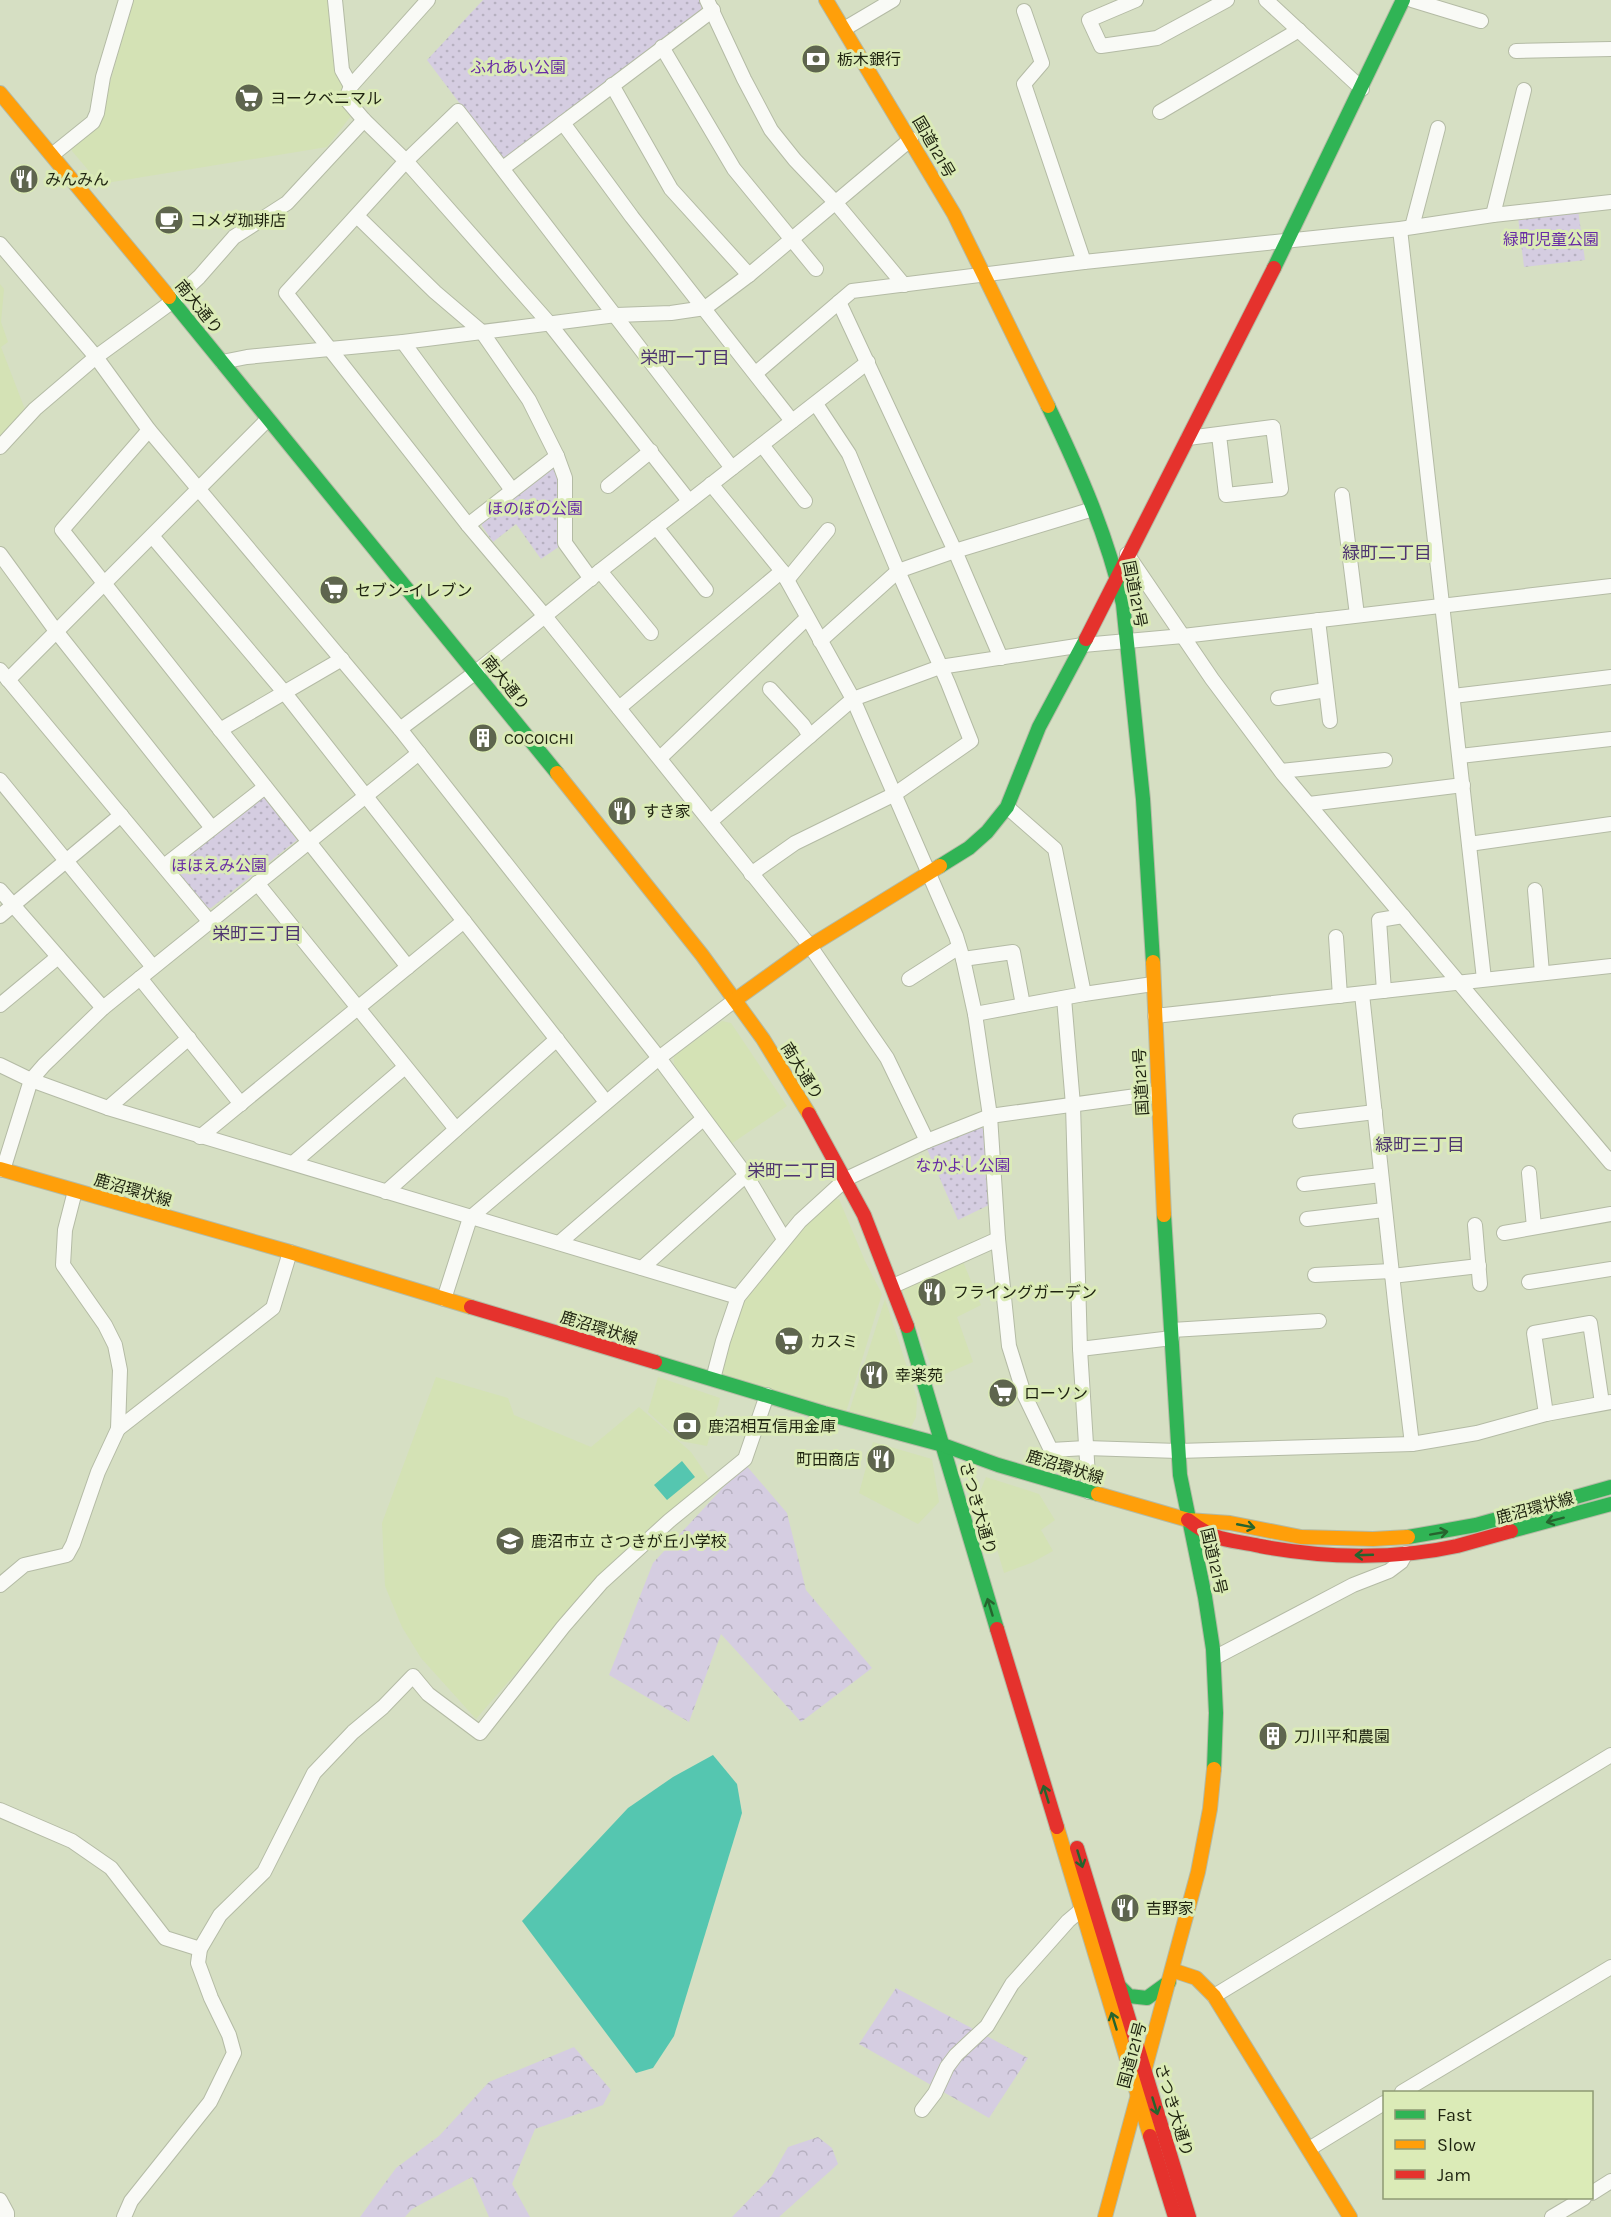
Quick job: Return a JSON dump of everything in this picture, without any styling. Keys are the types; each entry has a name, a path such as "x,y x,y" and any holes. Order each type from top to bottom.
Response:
{"main road":[{"name":"国道121号","path":"826,0 954,214 1061,434 1093,509 1117,574 1126,640 1145,825 1180,1480 1209,1618 1214,1658 1214,1783 1208,1826 1170,1976 1104,2217"},
{"path":"735,1000 810,946 978,840 1007,807 1039,727 1083,645 1127,554 1288,240 1403,0"},
{"name":"南大通り","path":"0,93 476,672 735,1000 792,1084 864,1215 914,1346 943,1445"},
{"name":"鹿沼環状線","path":"2,1169 290,1252 766,1395 943,1445 1089,1492 1188,1520 1212,1520 1303,1537 1367,1540 1414,1537 1484,1523 1611,1487"},
{"name":"さつき大通り","path":"943,1445 957,1499 1175,2217"},
{"name":"さつき大通り","path":"943,1445 970,1494 1189,2217"},
{"name":"鹿沼環状線","path":"1188,1520 1210,1536 1291,1551 1340,1556 1406,1553 1456,1546 1611,1504"},
{"path":"1118,1985 1129,1996 1147,1998 1170,1976 1199,1980 1206,1984 1350,2217"}],"street":[{"path":"52,155 93,122 97,113 103,77 126,0"},
{"path":"335,0 342,70 351,86"},
{"path":"428,0 351,86 346,99 406,161 549,323 689,501"},
{"path":"844,29 893,0"},
{"path":"1136,0 1089,20 1101,46 1157,38 1227,0"},
{"path":"1266,0 1362,89"},
{"path":"1412,0 1481,21"},
{"path":"503,168 662,47 710,5 744,79 771,130 904,285"},
{"path":"1024,11 1042,63 1024,84 1084,262"},
{"path":"1160,112 1299,30"},
{"path":"662,47 734,169 816,269"},
{"path":"1516,51 1611,49"},
{"path":"612,86 671,189 749,275"},
{"path":"1492,215 1524,90"},
{"path":"732,468 458,111 406,161 286,293 468,525 544,615 810,946 887,1058 927,1141"},
{"path":"0,447 35,409 96,357 173,301 200,277 234,237 287,203 364,120"},
{"path":"563,123 632,217 792,421"},
{"path":"1438,128 1406,228 1443,604 1484,979"},
{"path":"222,362 247,357 403,342 616,315 671,313 705,308 749,275 911,139"},
{"path":"756,373 852,291 1084,262 1406,228 1492,215 1611,202"},
{"path":"357,216 435,292 482,332 529,400 557,456 565,478 565,543 651,633"},
{"path":"0,244 96,357 149,430 400,729 659,1058 746,1175 784,1239"},
{"path":"839,302 955,551 1000,657"},
{"path":"403,342 512,490"},
{"path":"400,729 476,672 544,615 868,362"},
{"path":"751,874 795,843 895,794 970,741 849,454 816,404"},
{"path":"210,921 4,675 56,632 268,419"},
{"path":"1188,438 1273,427 1281,489 1226,495 1220,435"},
{"path":"149,430 62,530 408,967"},
{"path":"762,445 805,501"},
{"path":"608,486 651,451"},
{"path":"468,525 557,456"},
{"path":"711,484 784,576 853,699 929,873 961,953 975,1014 990,1116 998,1239 1009,1346 1024,1394 1051,1450 1086,1448 1178,1450 1412,1444 1477,1433 1546,1414 1606,1402 1590,1323 1534,1333 1546,1414"},
{"path":"1341,495 1357,615"},
{"path":"820,641 898,572 955,551 1093,509"},
{"path":"656,527 705,590"},
{"path":"619,708 784,576 828,530"},
{"path":"152,536 284,692 606,1102"},
{"path":"0,554 56,632 212,828"},
{"path":"1127,554 1281,771 1611,1163"},
{"path":"711,821 853,699 940,667 1083,645 1183,636 1611,586"},
{"path":"660,758 807,618"},
{"path":"1318,620 1330,721"},
{"path":"220,730 342,659"},
{"path":"1453,696 1611,677"},
{"path":"770,689 810,736"},
{"path":"1278,698 1326,690"},
{"path":"1460,756 1611,739"},
{"path":"2,1169 32,1080 103,1008 418,753"},
{"path":"1281,771 1386,760"},
{"path":"0,780 153,967"},
{"path":"1309,804 1463,784"},
{"path":"164,866 265,787"},
{"path":"1007,807 1055,849 1084,994"},
{"path":"0,916 121,815"},
{"path":"1469,844 1611,824"},
{"path":"257,884 456,1130"},
{"path":"0,890 103,1008"},
{"path":"1535,890 1542,973"},
{"path":"1384,991 1379,920 1403,916"},
{"path":"200,1137 465,921"},
{"path":"1336,937 1340,996"},
{"path":"909,979 961,953 1013,952 1023,1005"},
{"path":"0,1005 58,957"},
{"path":"1155,1016 1611,966"},
{"path":"140,978 241,1104"},
{"path":"975,1014 1153,984"},
{"path":"1362,994 1391,1274 1412,1444"},
{"path":"1064,998 1073,1105 1080,1349 1089,1492"},
{"path":"444,1299 470,1218 659,1058 735,1000"},
{"path":"108,1108 189,1038"},
{"path":"386,1192 557,1039"},
{"path":"0,1065 32,1080 108,1108 200,1137 738,1297"},
{"path":"293,1163 405,1067"},
{"path":"713,1379 738,1297 800,1221 846,1179 927,1141 990,1116 1158,1093"},
{"path":"1300,1121 1375,1112"},
{"path":"560,1243 703,1119"},
{"path":"1529,1173 1534,1227"},
{"path":"642,1268 746,1175"},
{"path":"1304,1184 1381,1175"},
{"path":"0,1585 24,1565 67,1555 98,1472 118,1429 120,1370 115,1346 100,1316 63,1265 65,1230 75,1191"},
{"path":"1307,1219 1384,1210"},
{"path":"1504,1233 1611,1214"},
{"path":"1475,1225 1480,1284"},
{"path":"892,1286 998,1239"},
{"path":"118,1429 273,1308 290,1252"},
{"path":"1315,1275 1391,1274 1479,1266"},
{"path":"1529,1282 1611,1269"},
{"path":"1080,1349 1172,1334 1319,1321"},
{"path":"124,2217 131,2201 210,2102 234,2053 229,2035 211,1998 198,1963 200,1949 220,1915 264,1872 314,1773 353,1732 383,1707 413,1676 428,1694 480,1733 602,1582 669,1521 745,1459 766,1395"},
{"path":"1214,1658 1353,1585 1389,1570 1401,1562 1406,1553"},
{"path":"1214,1996 1611,1755"},
{"path":"0,1810 72,1841 111,1868 165,1938 200,1949"},
{"path":"922,2110 935,2093 947,2067 956,2055 987,2026 1012,1984 1068,1920 1081,1910"},
{"path":"1404,2091 1611,1967"},
{"path":"1309,2149 1383,2104"},
{"path":"1593,2192 1611,2181"},
{"path":"1552,2217 1582,2199"},
{"path":"0,2200 7,2213 6,2217"}],"shaded area":[{"path":"133,0 330,0 341,71 361,103 327,147 100,184 72,151 73,144 99,123"},
{"path":"0,284 4,289 1,322 8,342 1,347 26,412 0,440"},
{"path":"722,1021 731,1023 787,1106 731,1144 674,1064 674,1056"},
{"path":"832,1199 839,1199 865,1261 882,1294 846,1412 719,1374 743,1299 796,1233"},
{"path":"961,1257 981,1305 957,1317 973,1362 936,1378 901,1286"},
{"path":"885,1299 917,1398 916,1417 910,1429 849,1412"},
{"name":"鹿沼市立 さつきが丘小学校","path":"436,1377 508,1398 514,1415 591,1447 639,1407 691,1452 710,1480 615,1559 476,1719 421,1658 402,1627 385,1586 382,1523"},
{"path":"658,1377 720,1398 707,1446 680,1441 648,1412"},
{"path":"873,1442 932,1459 939,1502 918,1524 859,1493"},
{"path":"986,1477 1039,1494 1055,1520 1041,1530 1053,1551 1031,1563 1004,1573 980,1492"}],"green space":[{"name":"ふれあい公園","path":"483,0 700,0 702,4 700,15 508,159 500,157 427,60"},
{"name":"緑町児童公園","path":"1578,210 1585,260 1524,267 1518,217"},
{"name":"ほのぼの公園","path":"553,465 560,468 560,546 541,559 516,524 493,542 482,526 482,520"},
{"name":"ほほえみ公園","path":"262,794 273,801 284,813 297,840 211,908 204,907 174,871 175,861"},
{"name":"なかよし公園","path":"978,1126 987,1131 991,1204 958,1220 927,1149"},
{"path":"745,1464 787,1513 806,1590 872,1668 801,1722 721,1634 689,1722 609,1675 653,1563"},
{"path":"896,1988 1028,2058 989,2118 859,2044"},
{"path":"574,2047 611,2090 603,2105 535,2129 512,2184 530,2217 489,2217 472,2177 412,2209 405,2217 360,2217 396,2168 439,2136 489,2082"},
{"path":"818,2137 832,2148 838,2164 779,2217 732,2217 771,2177 788,2147"}],"water":[{"path":"682,1461 695,1477 667,1500 654,1485"},
{"path":"713,1755 737,1784 742,1813 674,2036 653,2068 636,2073 522,1921 628,1808 673,1777"}],"traffic: fast":[{"path":"1274,268 1403,0"},
{"path":"169,297 557,773"},
{"path":"1048,406 1091,503 1109,553 1123,604 1143,799 1153,962"},
{"path":"940,866 969,848 987,832 1007,807 1039,727 1086,639"},
{"path":"1164,1215 1180,1475 1205,1597 1213,1649 1216,1713 1214,1769"},
{"path":"907,1326 997,1629"},
{"path":"655,1362 824,1413 943,1445 998,1465 1098,1494"},
{"path":"1408,1537 1476,1525 1611,1487"},
{"path":"1511,1531 1611,1504"},
{"path":"1118,1985 1129,1996 1147,1998 1169,1982"}],"traffic: slow":[{"path":"826,0 954,214 1048,406"},
{"path":"0,93 169,297"},
{"path":"557,773 702,955 763,1039 809,1114"},
{"path":"735,1000 810,946 940,866"},
{"path":"1153,962 1164,1215"},
{"path":"0,1169 290,1252 471,1307"},
{"path":"1098,1494 1188,1520 1230,1523 1301,1537 1373,1539 1408,1537"},
{"path":"1105,2217 1198,1872 1210,1809 1214,1769"},
{"path":"1057,1827 1150,2136"},
{"path":"1172,1970 1196,1978 1214,1996 1350,2217"}],"traffic: jam":[{"path":"1086,639 1274,268"},
{"path":"809,1114 864,1215 907,1326"},
{"path":"471,1307 655,1362"},
{"path":"1188,1520 1222,1539 1284,1550 1359,1556 1433,1551 1511,1531"},
{"path":"997,1629 1057,1827"},
{"path":"1077,1848 1189,2217"},
{"path":"1150,2136 1175,2217"}],"place":[{"name":"栃木銀行","path":"816,59"},
{"name":"ヨークベニマル","path":"249,98"},
{"name":"みんみん","path":"24,179"},
{"name":"コメダ珈琲店","path":"169,220"},
{"name":"セブン-イレブン","path":"334,590"},
{"name":"COCOICHI","path":"483,738"},
{"name":"すき家","path":"622,811"},
{"name":"フライングガーデン","path":"932,1292"},
{"name":"カスミ","path":"789,1341"},
{"name":"幸楽苑","path":"874,1375"},
{"name":"ローソン","path":"1003,1393"},
{"name":"鹿沼相互信用金庫","path":"687,1426"},
{"name":"町田商店","path":"881,1459"},
{"name":"鹿沼市立 さつきが丘小学校","path":"510,1541"},
{"name":"刀川平和農園","path":"1273,1736"},
{"name":"吉野家","path":"1125,1908"}],"district":[{"name":"栄町一丁目","path":"685,358"},
{"name":"緑町二丁目","path":"1387,553"},
{"name":"栄町三丁目","path":"257,934"},
{"name":"緑町三丁目","path":"1420,1145"},
{"name":"栄町二丁目","path":"792,1171"}]}
